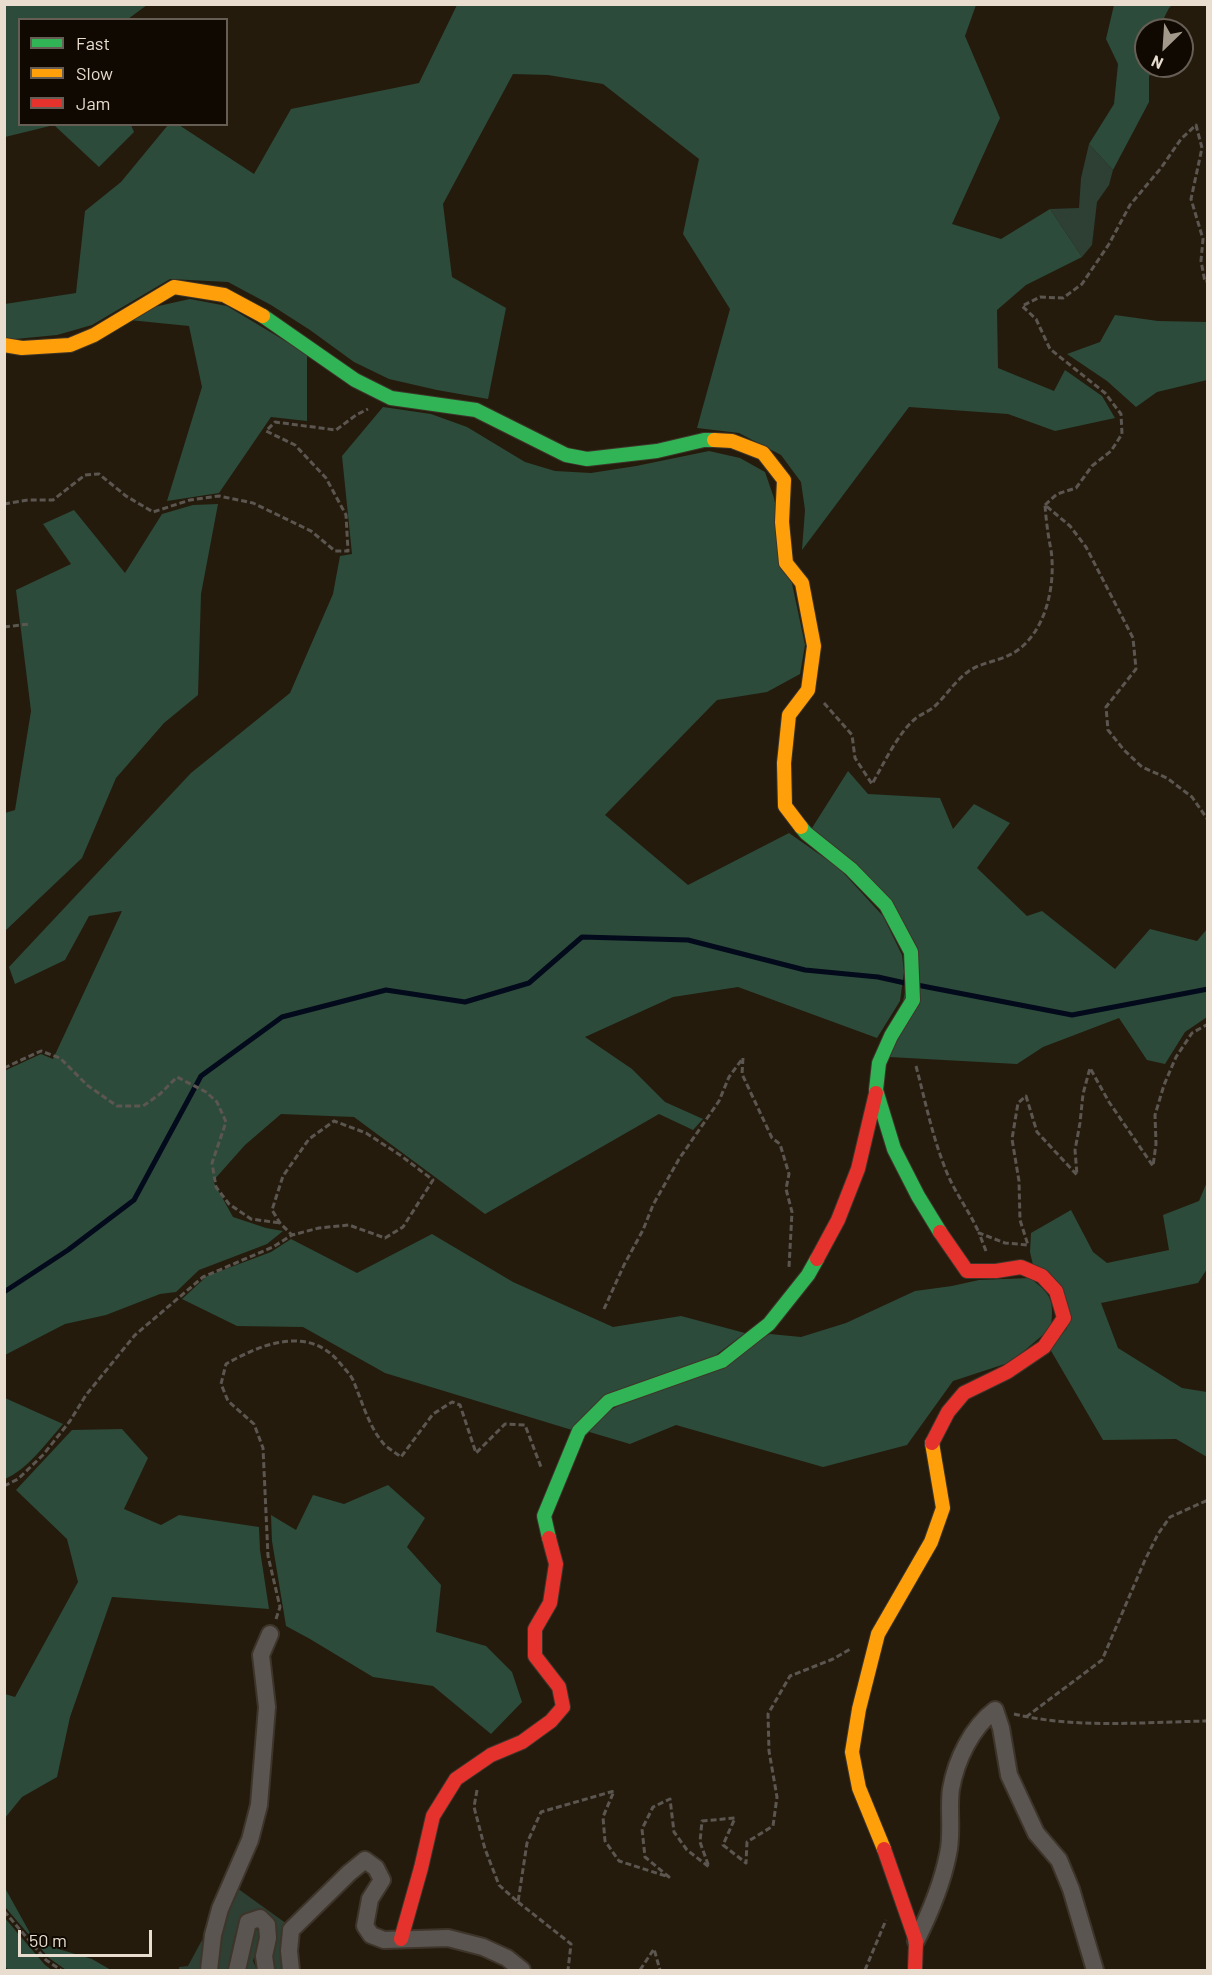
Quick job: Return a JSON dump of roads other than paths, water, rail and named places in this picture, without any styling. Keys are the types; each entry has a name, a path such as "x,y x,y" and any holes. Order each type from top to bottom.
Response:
{"street":[{"path":"4,345 22,348 70,345 94,335 174,286 224,295 270,320 355,380 391,398 476,410 566,455 587,459 657,451 704,440 732,441 763,453 784,480 782,522 786,563 802,582 814,646 808,690 789,715 784,763 785,806 806,833 851,868 886,905 910,951 913,1000 891,1036 879,1064 876,1090 858,1168 838,1220 808,1275 769,1324 722,1361 609,1401 579,1431 544,1516 556,1564 550,1603 535,1629 535,1656 559,1688 563,1707 551,1721 522,1742 491,1755 456,1779 433,1816 401,1939"},
{"path":"876,1090 894,1149 918,1196 967,1271 996,1271 1021,1267 1042,1276 1056,1291 1064,1318 1044,1347 1007,1372 964,1393 948,1412 932,1441 943,1508 931,1542 878,1634 859,1709 852,1752 859,1788 879,1836 916,1941 915,1971"},
{"path":"209,1971 213,1935 220,1910 250,1840 259,1805 267,1707 261,1655 270,1634"},
{"path":"916,1941 933,1907 949,1851 951,1789 959,1762 982,1720 995,1710 1001,1728 1009,1775 1036,1833 1059,1860 1071,1889 1095,1971"},
{"path":"291,1971 289,1951 291,1930 365,1860 376,1868 382,1880 370,1899 365,1926 371,1935 384,1940 448,1938 483,1947 507,1958 522,1971"},
{"path":"237,1971 248,1922 260,1918 267,1925 268,1938 264,1956 266,1971"}],"waterway":[{"path":"4,1292 68,1250 134,1200 201,1076 282,1017 386,990 465,1002 529,983 582,937 688,940 805,970 878,977 905,983"},
{"path":"917,985 1072,1015 1208,989"}]}
